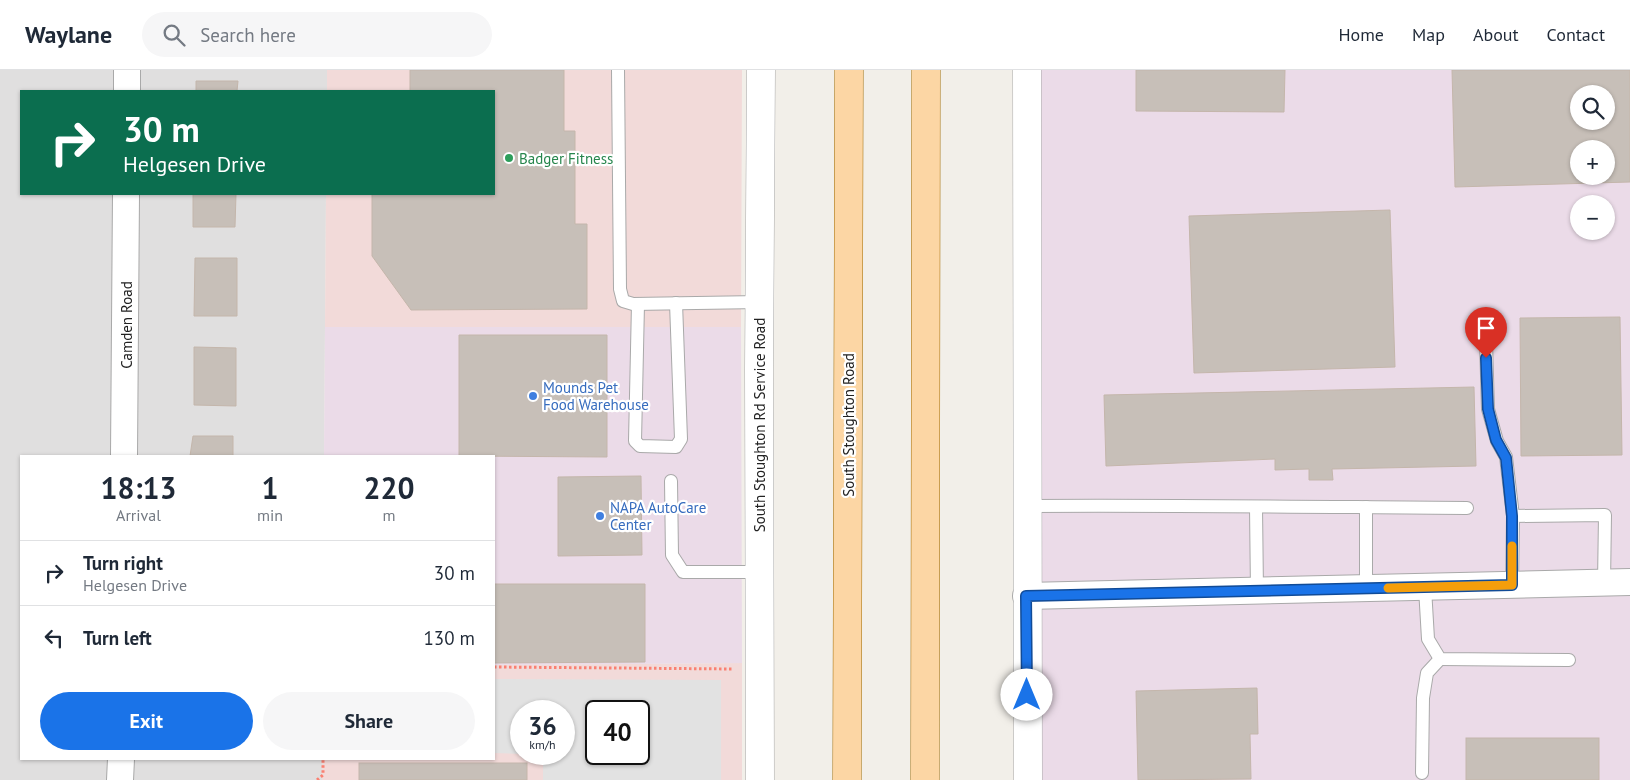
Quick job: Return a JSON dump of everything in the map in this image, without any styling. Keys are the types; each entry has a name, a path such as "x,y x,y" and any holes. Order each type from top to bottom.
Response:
{"main road":[{"name":"South Stoughton Road","path":"847,780 849,70"},
{"path":"925,780 926,70"}],"street":[{"path":"127,70 127,90"},
{"name":"South Stoughton Rd Service Road","path":"760,780 761,70"},
{"path":"1027,70 1026,596 1028,780"},
{"name":"Camden Road","path":"124,455 127,306 126,195"},
{"path":"1026,596 1630,582"},
{"path":"120,760 120,780"}],"lane":[{"path":"618,70 620,289 623,301 638,304 760,302"},
{"path":"638,304 635,441 640,446 676,447 681,438 676,304"},
{"path":"1486,342 1488,409 1496,440 1506,458 1512,516 1512,585"},
{"path":"671,481 672,555 683,572 759,572"},
{"path":"1027,506 1204,504 1256,507 1467,508"},
{"path":"1256,507 1257,592"},
{"path":"1366,507 1366,589"},
{"path":"1512,516 1605,515 1604,583"},
{"path":"1425,588 1428,639 1440,659"},
{"path":"1422,773 1423,698 1427,673 1440,659 1569,660"}],"path":[{"path":"495,667 760,669"},
{"path":"317,780 323,775 323,760"}],"shaded area":[{"path":"0,70 327,70 327,90 20,90 20,195 326,195 324,455 20,455 20,760 322,760 322,780 0,780"},
{"path":"327,70 742,70 741,327 325,327 326,195 495,195 495,90 327,90"},
{"path":"1027,70 1630,70 1630,780 1028,780"},
{"path":"325,327 741,327 742,663 495,665 495,455 324,455"},
{"path":"742,663 742,780 322,780 322,760 495,760 495,665"},
{"path":"495,679 721,680 721,780 543,780 543,765 575,765 575,700 510,700 510,754 495,753"}],"building":[{"path":"410,70 564,70 564,131 575,131 575,224 587,224 587,309 411,310 372,256 372,195 495,195 495,90 410,90"},
{"path":"1136,70 1285,70 1284,112 1136,111"},
{"path":"1452,70 1630,70 1630,182 1615,182 1615,140 1570,140 1570,184 1455,187"},
{"path":"196,81 238,81 237,90 196,90"},
{"path":"193,195 236,195 235,227 193,227"},
{"path":"1390,210 1395,367 1194,373 1189,216"},
{"path":"195,258 237,258 237,316 194,316"},
{"path":"1620,317 1622,455 1521,456 1520,318"},
{"name":"Mounds Pet Food Warehouse","path":"459,335 607,335 607,457 459,455"},
{"path":"194,347 236,348 236,406 194,405"},
{"path":"1474,387 1476,466 1332,469 1333,480 1309,480 1309,469 1275,470 1275,459 1106,466 1104,395"},
{"path":"193,436 233,436 233,455 190,455"},
{"name":"NAPA AutoCare Center","path":"641,476 642,555 558,556 558,477"},
{"path":"495,584 645,584 645,662 495,663"},
{"path":"1257,688 1258,734 1250,734 1251,779 1138,780 1136,691"},
{"path":"1466,738 1599,738 1599,780 1466,780"},
{"path":"359,763 510,763 510,765 527,765 527,780 359,780"}],"slow traffic":[{"path":"1388,588 1512,585 1512,546"}],"place":[{"name":"Badger Fitness","path":"509,158"},
{"name":"Mounds Pet Food Warehouse","path":"533,396"},
{"name":"NAPA AutoCare Center","path":"600,516"}],"route":[{"path":"1027,695 1026,596 1512,585 1512,516 1506,458 1496,440 1488,409 1486,358"}]}
